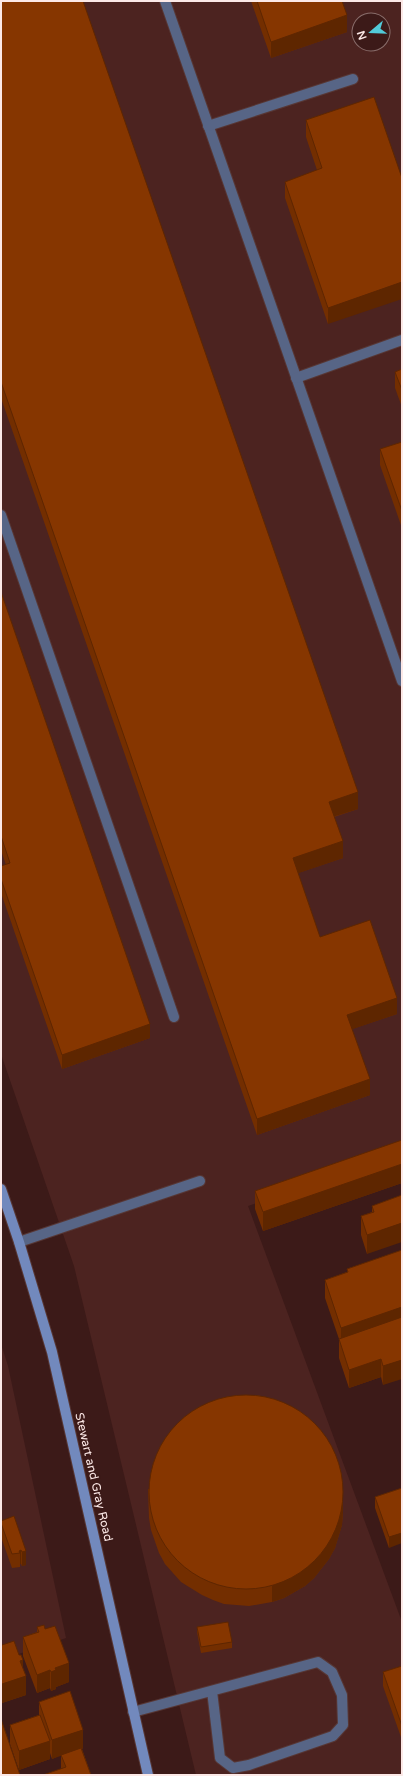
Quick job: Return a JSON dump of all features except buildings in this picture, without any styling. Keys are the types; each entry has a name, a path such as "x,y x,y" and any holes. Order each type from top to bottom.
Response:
{"main road":[{"name":"Stewart and Gray Road","path":"1,1189 19,1242 52,1352 148,1775"}],"lane":[{"path":"164,1 402,681"},
{"path":"208,126 353,79"},
{"path":"296,378 402,340"},
{"path":"1,515 174,1017"},
{"path":"19,1242 200,1181"},
{"path":"133,1712 318,1662 332,1672 342,1695 343,1725 333,1736 249,1765 233,1768 220,1758 212,1691"}],"shaded area":[{"path":"1,1 402,1 402,1153 248,1206 402,1622 402,1775 196,1775 74,1266 1,1054"},
{"path":"1,1344 8,1366 66,1638 1,1660"}]}
